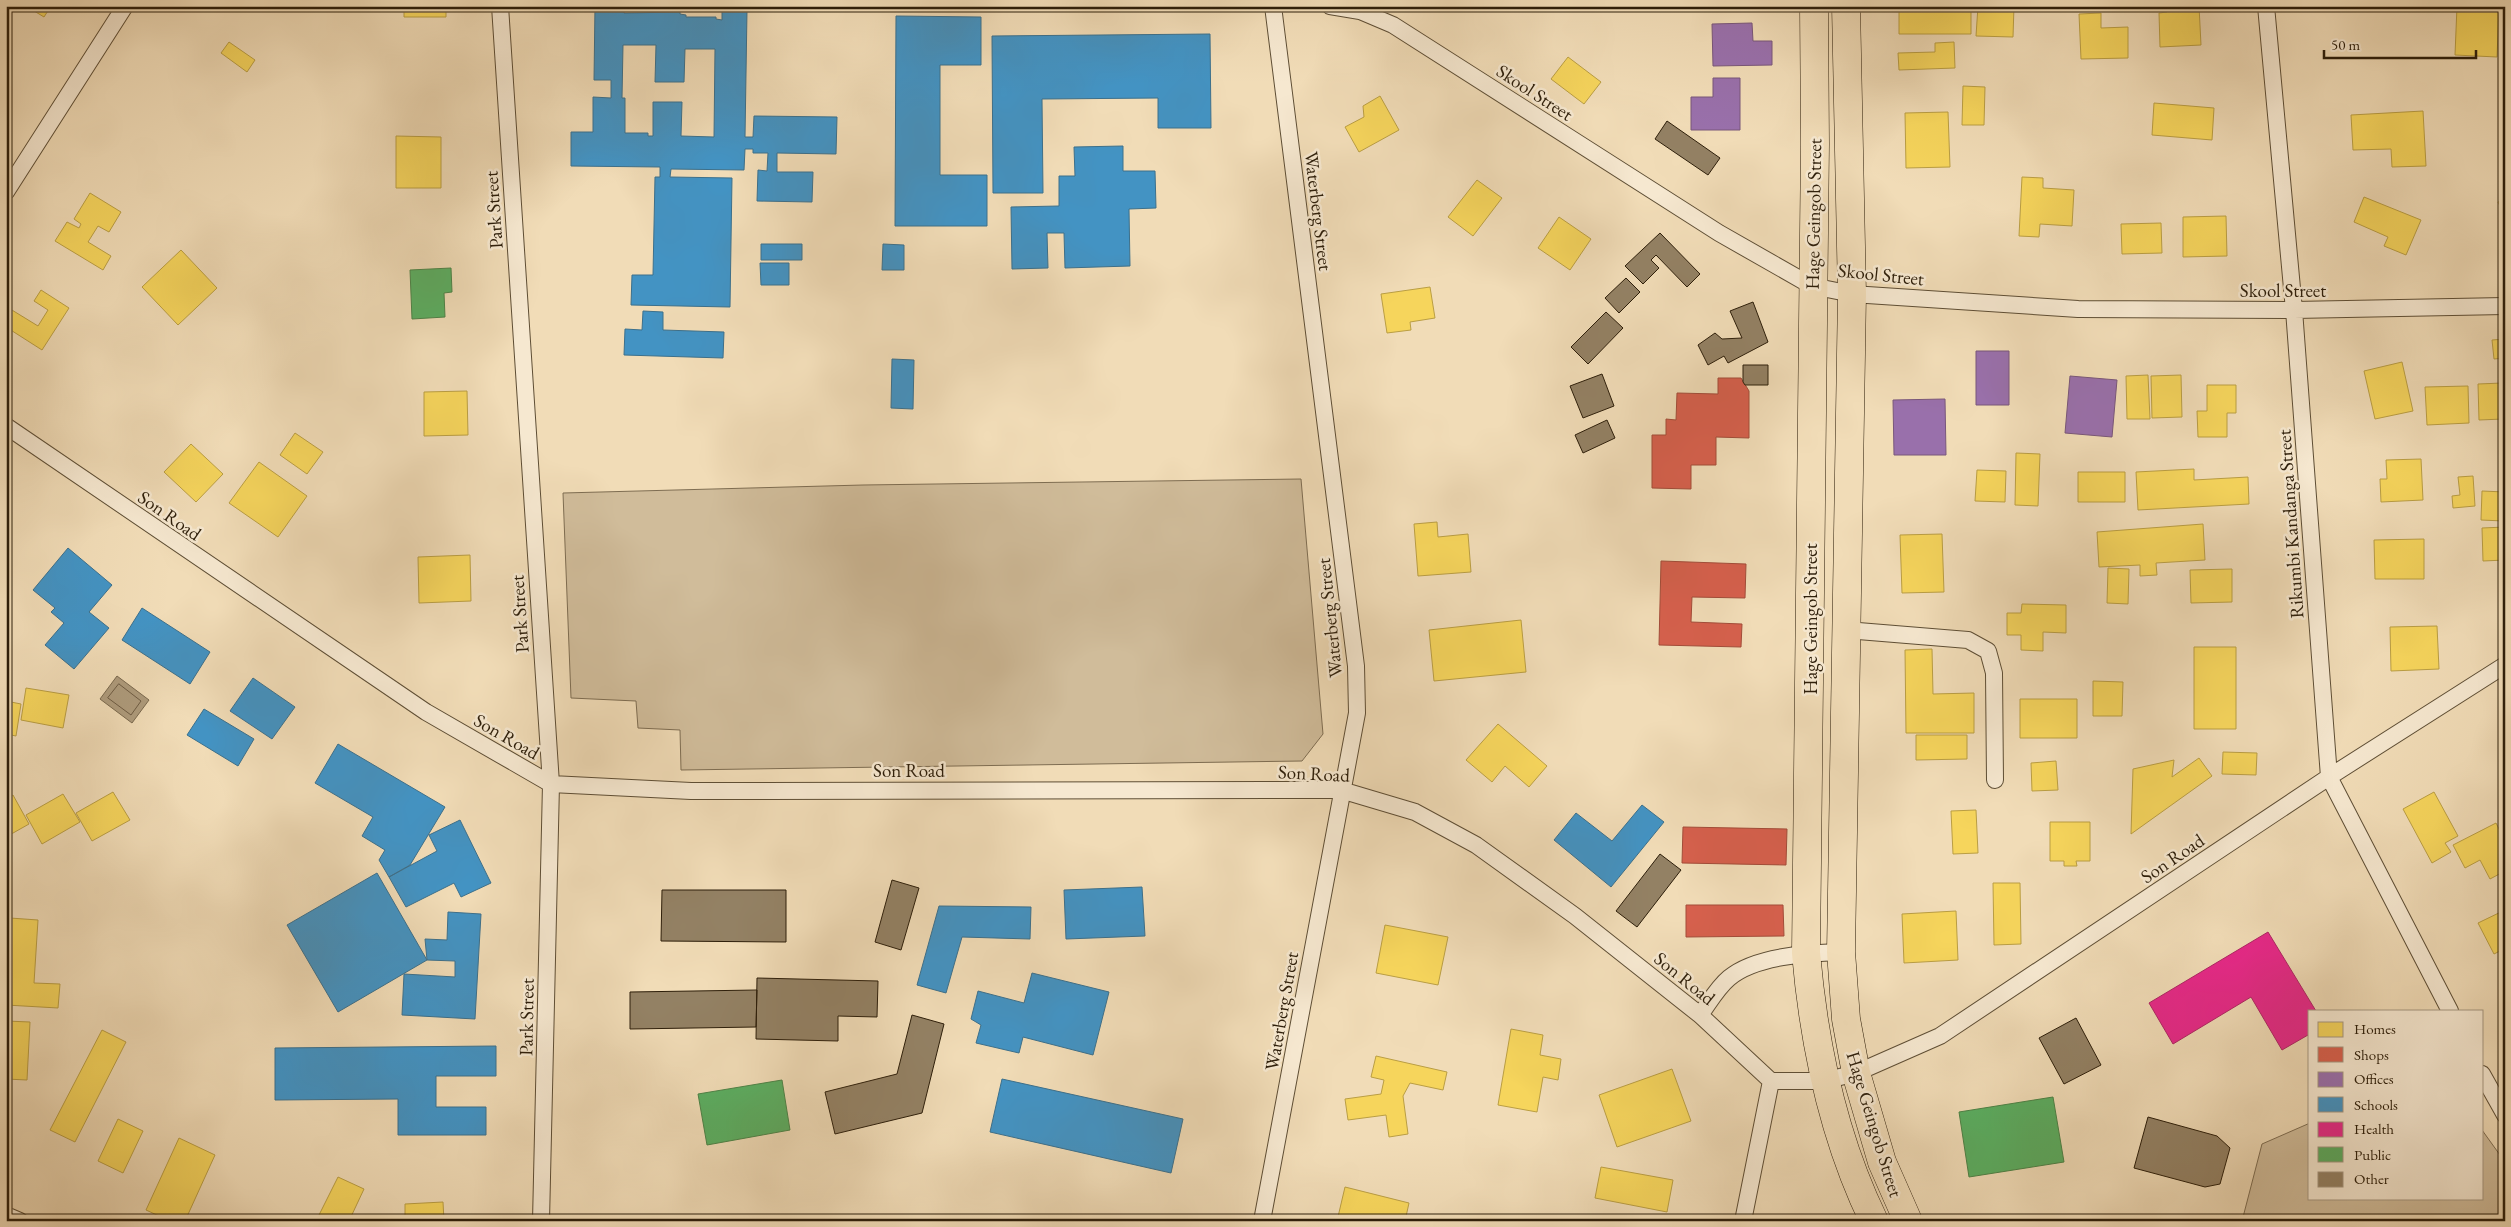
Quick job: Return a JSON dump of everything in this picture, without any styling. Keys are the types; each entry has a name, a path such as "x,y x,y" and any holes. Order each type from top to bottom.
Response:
{"highway":[{"name":"Hage Geingob Street","path":"1814,6 1815,144 1812,286 1809,849 1806,953 1810,997 1824,1081 1840,1136 1874,1221"},
{"name":"Hage Geingob Street","path":"1846,6 1852,294 1841,952 1846,1019 1856,1073 1882,1162 1908,1221"},
{"path":"1815,144 1849,145"},
{"path":"1809,849 1843,850"}],"street":[{"path":"6,192 125,6"},
{"name":"Park Street","path":"500,6 551,784 541,1221"},
{"name":"Waterberg Street","path":"1262,1221 1341,790 1357,713 1356,666 1273,6"},
{"name":"Skool Street","path":"1330,6 1360,11 1393,25 1719,233 1812,286 1852,294 2078,309 2294,310 2505,306"},
{"name":"Rikumbi Kandanga Street","path":"2266,6 2294,310 2329,777 2449,1010"},
{"name":"Son Road","path":"6,426 426,712 551,784 691,791 1341,790 1414,812 1476,845 1575,916 1700,1015 1771,1082"},
{"path":"1846,630 1968,640 1988,651 1994,673 1995,780"},
{"name":"Son Road","path":"1824,1081 1856,1073 1940,1036 2329,777 2505,665"},
{"path":"1700,1015 1727,980 1747,966 1806,953 1841,952"},
{"path":"2484,1078 2505,1115"},
{"path":"1743,1221 1771,1082 1824,1081"},
{"path":"6,1215 20,1221"}],"shaded area":[{"path":"1301,479 1323,734 1302,761 681,770 680,730 638,728 636,701 571,698 563,493 863,485"},
{"path":"2308,1124 2308,1200 2484,1200 2484,1133 2505,1162 2505,1221 2242,1221 2262,1144"}],"water":[{"path":"117,676 149,700 132,723 100,699"}],"building: Homes":[{"path":"26,6 51,6 44,17"},
{"path":"404,6 446,6 446,17 404,17"},
{"path":"1899,6 1945,6 1945,11 1971,11 1971,34 1899,34"},
{"path":"1978,6 2014,6 2013,37 1976,36"},
{"path":"2167,6 2199,6 2201,45 2160,47 2159,13 2167,12"},
{"path":"2457,6 2499,8 2497,57 2455,55"},
{"path":"2101,13 2101,28 2128,27 2128,58 2081,59 2079,14"},
{"path":"229,42 255,60 247,72 221,53"},
{"path":"1954,42 1955,68 1899,70 1898,53 1935,52 1935,43"},
{"path":"1568,57 1601,82 1584,104 1551,79"},
{"path":"1963,86 1985,87 1984,125 1962,125"},
{"path":"1380,96 1399,130 1359,152 1345,127 1364,117 1363,106"},
{"path":"2154,103 2214,108 2212,140 2152,135"},
{"path":"2423,111 2426,166 2392,167 2391,149 2353,150 2351,115"},
{"path":"1948,112 1950,167 1906,168 1905,113"},
{"path":"396,136 441,137 441,188 396,188"},
{"path":"2022,177 2043,178 2043,188 2074,190 2072,226 2040,224 2039,237 2019,236"},
{"path":"1477,180 1502,198 1473,236 1448,217"},
{"path":"90,193 121,212 109,232 98,226 88,242 111,256 103,270 55,241 67,222 79,228 81,224 74,219"},
{"path":"2364,197 2421,220 2406,255 2384,246 2388,237 2354,222"},
{"path":"2505,199 2505,217 2498,202"},
{"path":"2226,216 2227,256 2183,257 2183,217"},
{"path":"1559,217 1591,239 1570,270 1538,248"},
{"path":"2161,223 2162,253 2122,254 2121,224"},
{"path":"181,250 217,288 178,325 142,287"},
{"path":"1430,287 1435,318 1410,322 1411,330 1387,333 1381,294"},
{"path":"41,290 69,308 42,350 6,327 7,307 38,326 48,310 34,301"},
{"path":"2505,339 2505,358 2494,359 2492,340"},
{"path":"2402,362 2413,411 2375,419 2364,371"},
{"path":"2148,375 2150,419 2127,419 2126,376"},
{"path":"2181,375 2182,417 2152,418 2151,376"},
{"path":"2502,383 2503,419 2479,420 2478,384"},
{"path":"2207,385 2236,385 2236,413 2227,413 2227,437 2198,437 2197,411 2207,411"},
{"path":"2468,386 2469,423 2427,425 2425,387"},
{"path":"467,391 468,435 424,436 424,392"},
{"path":"295,433 323,452 307,474 280,455"},
{"path":"191,444 223,474 196,502 164,472"},
{"path":"2016,453 2040,454 2038,506 2015,505"},
{"path":"2421,459 2423,500 2381,502 2380,479 2387,479 2386,460"},
{"path":"259,462 307,496 278,537 229,503"},
{"path":"2194,469 2194,480 2248,477 2249,504 2138,510 2136,472"},
{"path":"1977,470 2006,471 2005,502 1975,501"},
{"path":"2078,472 2125,472 2125,502 2078,502"},
{"path":"2473,476 2475,506 2453,508 2452,496 2460,495 2458,477"},
{"path":"2482,491 2505,492 2504,521 2481,520"},
{"path":"1437,522 1438,537 1468,534 1471,572 1418,576 1414,524"},
{"path":"2203,524 2205,560 2156,563 2157,575 2140,576 2140,565 2099,567 2097,532"},
{"path":"2505,527 2505,560 2483,561 2482,528"},
{"path":"1942,534 1944,592 1902,593 1900,535"},
{"path":"2424,539 2424,579 2375,579 2374,540"},
{"path":"470,555 471,601 419,603 418,557"},
{"path":"2108,568 2129,569 2128,604 2107,603"},
{"path":"2232,569 2232,602 2191,603 2190,570"},
{"path":"2022,604 2066,605 2066,633 2043,632 2043,651 2021,650 2021,635 2007,635 2007,613 2021,613"},
{"path":"1521,620 1526,672 1434,681 1429,630"},
{"path":"2437,626 2439,669 2391,671 2390,627"},
{"path":"2194,647 2236,647 2236,729 2194,729"},
{"path":"1932,649 1933,694 1974,693 1974,733 1906,733 1905,650"},
{"path":"2093,681 2123,682 2122,716 2093,716"},
{"path":"26,688 69,695 63,728 21,720"},
{"path":"2020,699 2077,699 2077,738 2020,738"},
{"path":"6,701 21,704 16,736 6,734"},
{"path":"1498,724 1547,766 1529,787 1505,766 1492,782 1466,760"},
{"path":"1916,735 1967,735 1967,759 1916,760"},
{"path":"2223,752 2257,753 2256,775 2222,774"},
{"path":"2199,758 2212,776 2131,834 2133,769 2174,760 2172,777"},
{"path":"2056,761 2058,790 2032,791 2031,763"},
{"path":"113,792 130,820 92,841 76,813"},
{"path":"2434,792 2458,836 2445,843 2451,852 2432,863 2403,809"},
{"path":"63,794 80,822 42,844 26,815"},
{"path":"13,795 29,824 6,837 6,799"},
{"path":"1976,810 1978,853 1953,854 1951,811"},
{"path":"2050,822 2090,822 2090,861 2076,861 2077,866 2064,866 2064,861 2050,861"},
{"path":"2496,823 2505,841 2505,871 2490,879 2480,860 2465,868 2453,845"},
{"path":"1993,883 2020,883 2021,944 1994,945"},
{"path":"2505,910 2505,951 2504,949 2494,954 2478,923"},
{"path":"1956,911 1958,960 1904,963 1902,914"},
{"path":"10,918 38,920 34,983 60,984 58,1008 6,1005 6,946 9,947"},
{"path":"1385,925 1448,937 1438,985 1376,973"},
{"path":"6,1021 30,1022 27,1080 6,1079"},
{"path":"1511,1029 1543,1035 1540,1055 1561,1059 1558,1080 1543,1077 1537,1112 1498,1105"},
{"path":"102,1030 126,1042 75,1142 50,1130"},
{"path":"1376,1056 1447,1072 1443,1090 1410,1083 1403,1096 1408,1134 1389,1137 1386,1115 1348,1120 1345,1099 1381,1094 1384,1080 1371,1077"},
{"path":"1672,1069 1691,1121 1617,1147 1599,1095"},
{"path":"118,1119 143,1131 123,1173 98,1161"},
{"path":"179,1138 215,1155 185,1221 170,1221 146,1210"},
{"path":"1601,1167 1673,1180 1667,1212 1595,1198"},
{"path":"338,1177 364,1189 349,1221 331,1221 319,1215"},
{"path":"1345,1187 1409,1203 1405,1221 1337,1221"},
{"path":"443,1202 444,1221 405,1221 405,1204"}],"building: Shops":[{"path":"1718,378 1741,378 1749,391 1749,438 1716,437 1716,465 1691,465 1691,489 1652,488 1652,435 1666,435 1666,419 1676,420 1677,393 1718,394"},
{"path":"1661,561 1746,564 1745,598 1692,597 1691,622 1742,624 1741,647 1659,645"},
{"path":"1683,827 1787,829 1786,865 1682,863"},
{"path":"1686,905 1783,905 1784,936 1686,937"}],"building: Offices":[{"path":"1752,23 1753,41 1772,41 1772,65 1713,66 1712,24"},
{"path":"1713,78 1740,78 1740,130 1691,130 1691,97 1713,97"},
{"path":"1976,351 2009,351 2009,405 1976,405"},
{"path":"2070,376 2117,380 2112,437 2065,433"},
{"path":"1945,399 1946,455 1894,455 1893,400"}],"building: Schools":[{"path":"595,6 624,7 624,13 680,12 680,14 686,15 686,17 716,17 716,19 722,20 722,9 747,10 745,137 753,137 754,116 837,117 836,154 777,153 777,172 813,172 812,202 757,201 758,170 767,171 768,153 753,153 753,149 745,149 744,170 671,169 670,177 732,178 730,307 631,305 632,275 653,275 655,177 660,177 660,167 571,166 571,132 593,132 593,97 611,98 611,80 594,80","holes":["623,45 656,45 655,82 684,82 685,49 715,49 714,137 681,136 682,102 653,102 653,136 648,136 648,133 625,133 625,98 622,98"]},
{"path":"896,16 981,17 981,65 940,65 940,175 987,175 987,226 895,226"},
{"path":"1210,34 1211,128 1158,128 1158,98 1042,99 1043,193 993,193 992,36"},
{"path":"1123,146 1123,171 1155,171 1156,208 1129,209 1130,266 1065,268 1064,233 1047,233 1048,268 1012,269 1011,207 1059,206 1059,176 1075,176 1074,147"},
{"path":"761,244 802,244 802,260 761,260"},
{"path":"883,244 904,245 904,270 882,270"},
{"path":"760,263 789,263 789,285 761,285"},
{"path":"643,311 663,312 663,330 724,332 723,358 624,355 625,329 642,330"},
{"path":"892,359 914,360 913,409 891,408"},
{"path":"68,548 112,585 89,612 109,628 74,669 45,645 64,623 51,612 55,608 33,590"},
{"path":"142,608 210,652 190,684 122,640"},
{"path":"253,678 295,707 272,739 230,711"},
{"path":"204,709 254,739 238,766 187,735"},
{"path":"338,744 445,807 410,865 389,877 379,860 385,850 362,836 373,817 315,783"},
{"path":"1642,805 1664,822 1611,887 1554,840 1576,813 1612,841"},
{"path":"460,820 491,883 461,897 454,883 406,907 389,877 437,851 429,835"},
{"path":"377,873 427,960 338,1012 287,925"},
{"path":"1142,887 1145,936 1066,939 1064,890"},
{"path":"939,906 1031,907 1030,939 962,937 946,993 917,985"},
{"path":"448,912 481,914 475,1019 402,1015 404,974 455,977 455,961 427,960 425,939 447,940"},
{"path":"1032,973 1109,992 1093,1055 1023,1037 1019,1053 976,1043 981,1025 971,1019 978,991 1024,1003"},
{"path":"496,1046 496,1076 436,1076 436,1107 486,1107 486,1135 398,1135 398,1099 275,1100 275,1048"},
{"path":"1002,1079 1183,1119 1171,1173 990,1132"}],"building: Health":[{"path":"2268,932 2315,1010 2308,1010 2308,1035 2282,1050 2251,997 2173,1044 2149,1003"}],"building: Public":[{"path":"451,268 452,292 444,293 445,317 412,319 410,270"},
{"path":"782,1080 790,1130 707,1145 698,1094"},
{"path":"2053,1097 2064,1162 1969,1177 1959,1112"}],"building: Other":[{"path":"1667,121 1720,158 1708,175 1655,139"},
{"path":"1660,233 1700,274 1687,287 1656,255 1651,260 1659,268 1643,284 1625,266"},
{"path":"1626,278 1640,292 1619,313 1605,298"},
{"path":"1753,302 1768,342 1728,363 1724,356 1708,365 1698,345 1715,333 1722,339 1742,338 1730,311"},
{"path":"1606,312 1623,328 1588,364 1571,347"},
{"path":"1743,365 1768,365 1768,385 1745,385 1743,382"},
{"path":"1602,374 1614,406 1583,418 1570,386"},
{"path":"1607,420 1615,438 1583,453 1575,435"},
{"path":"1660,854 1681,870 1637,927 1616,911"},
{"path":"892,880 919,888 901,950 875,942"},
{"path":"662,890 786,890 786,942 661,941"},
{"path":"757,978 878,981 877,1017 838,1016 838,1041 756,1039"},
{"path":"757,990 756,1027 630,1029 630,992"},
{"path":"912,1015 944,1024 922,1113 835,1134 825,1092 897,1074"},
{"path":"2076,1018 2101,1065 2064,1084 2039,1038"},
{"path":"2148,1117 2217,1136 2230,1148 2220,1184 2205,1187 2134,1168"}]}
